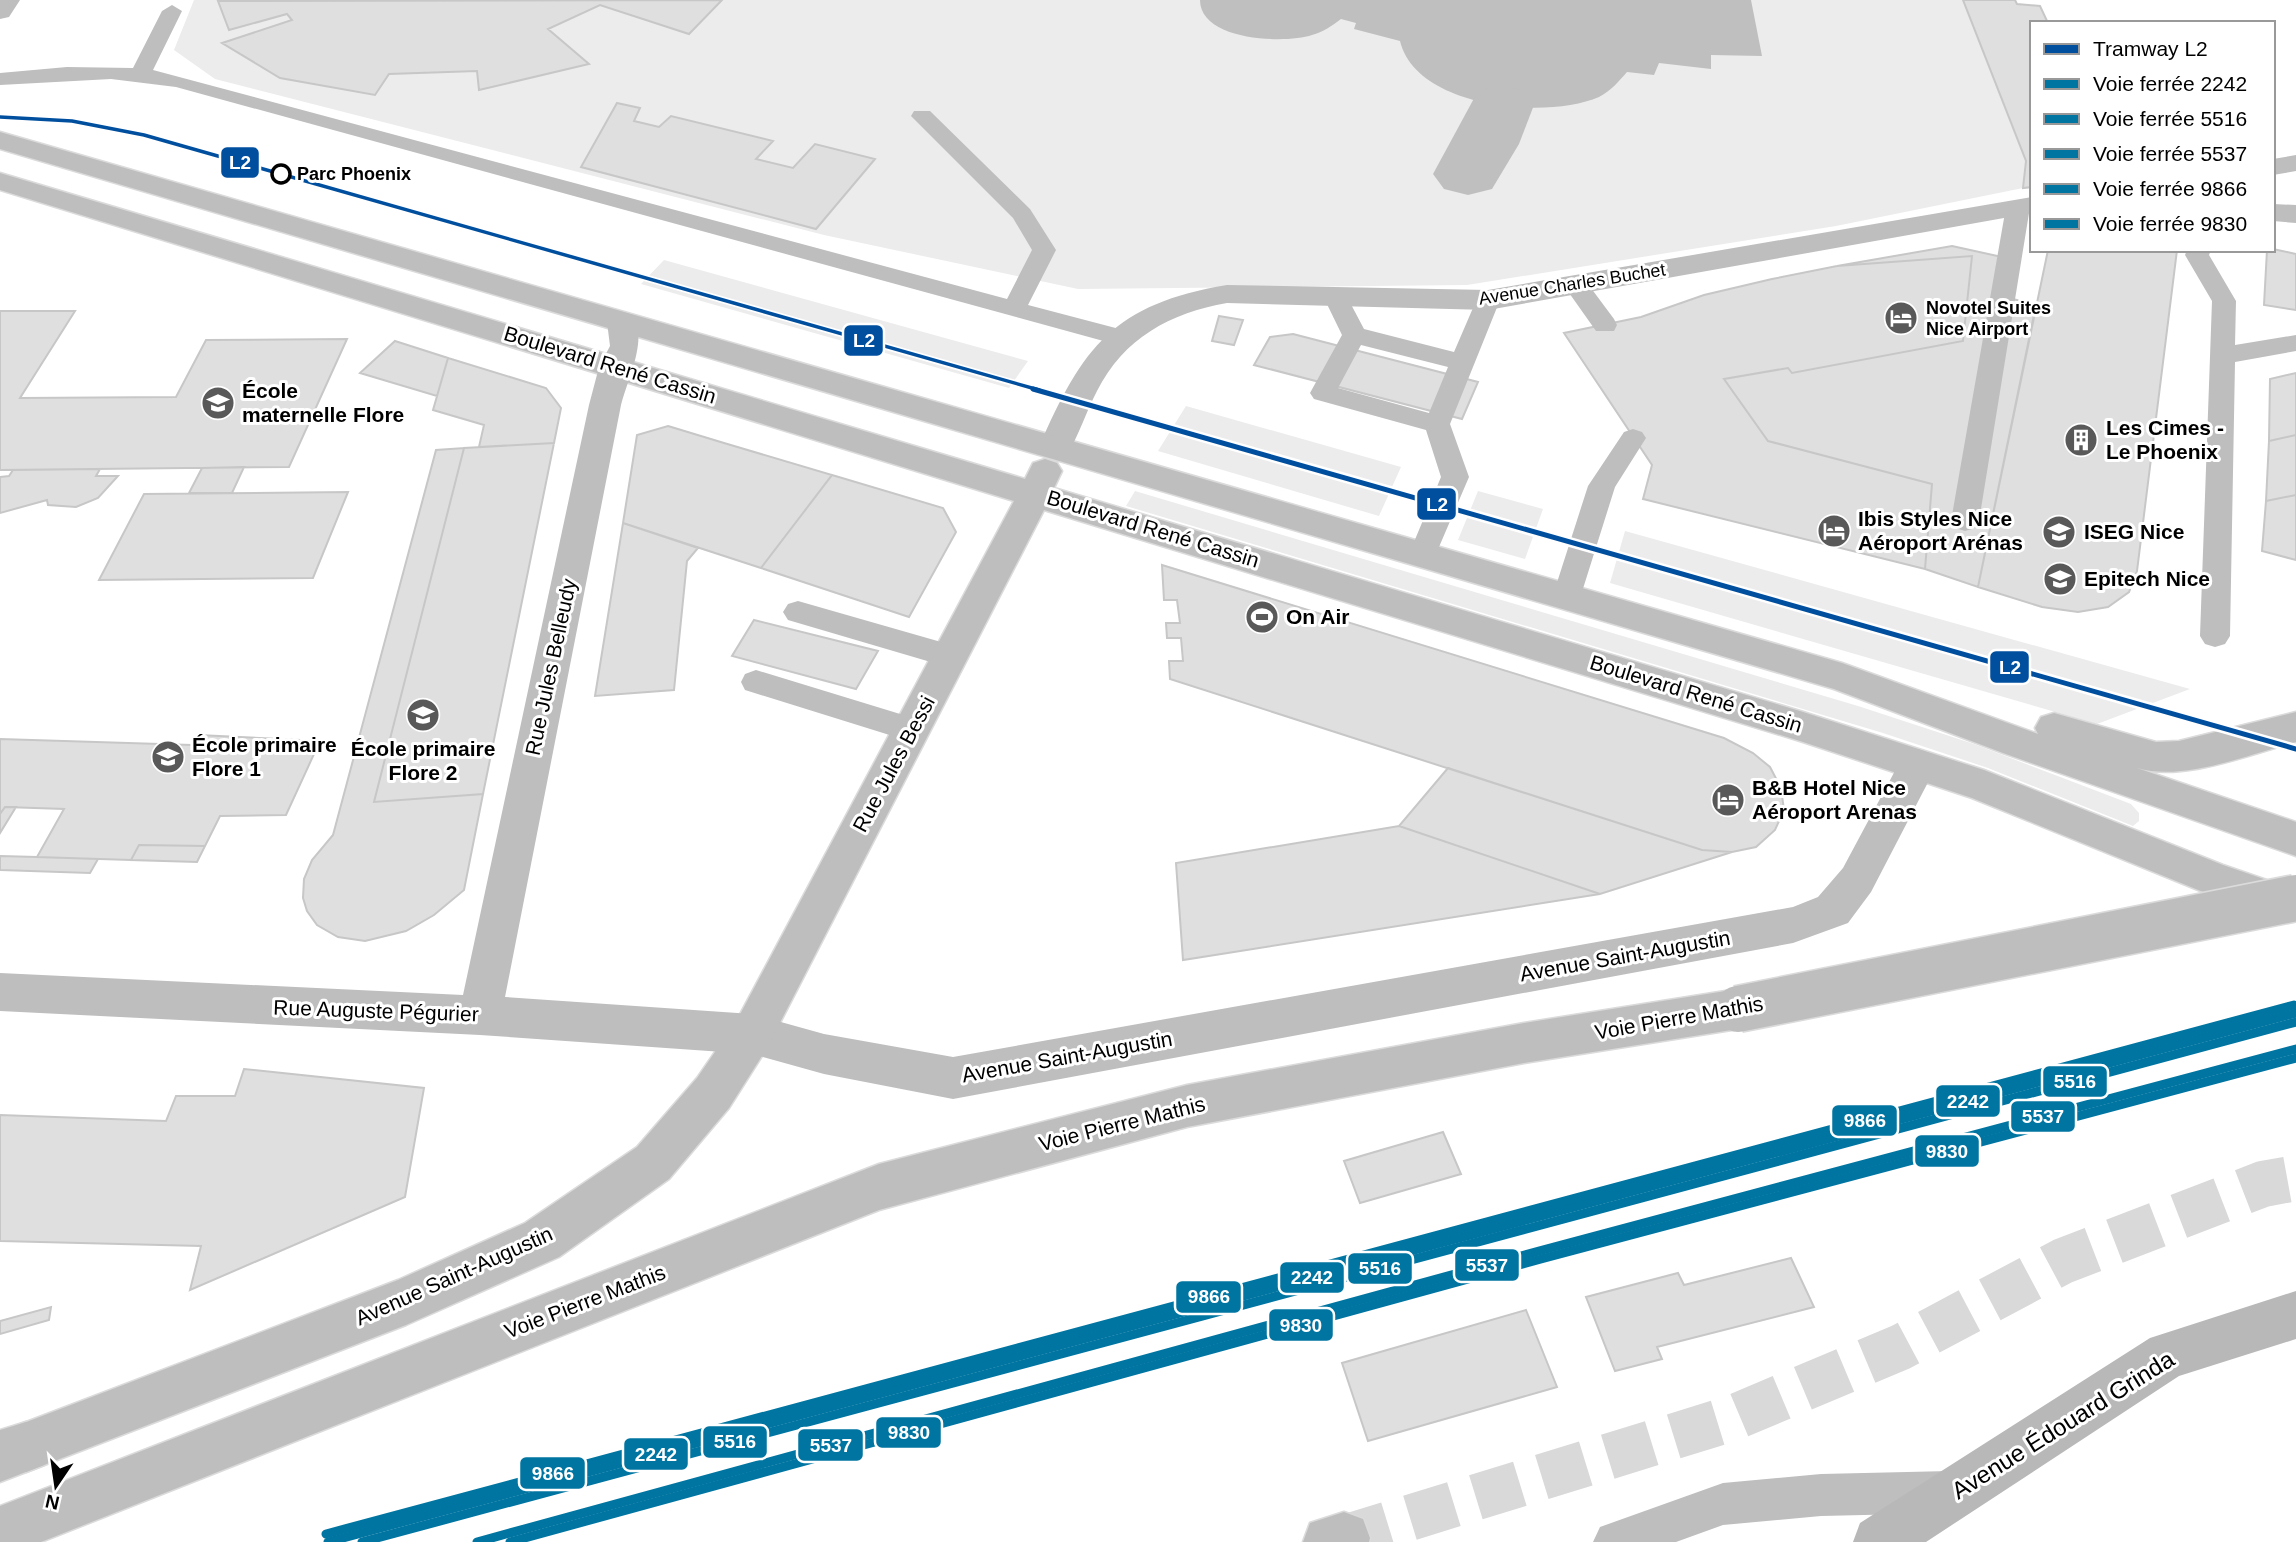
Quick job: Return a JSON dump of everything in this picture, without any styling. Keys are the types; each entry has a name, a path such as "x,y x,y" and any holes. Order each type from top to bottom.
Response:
{"main road":[{"path":"0,12 8,0"},
{"name":"Boulevard René Cassin","path":"0,140 1842,677 2016,742 2296,839"},
{"path":"2275,167 2296,163"},
{"name":"Boulevard René Cassin","path":"0,181 1800,726 1984,786 2213,880 2296,907"},
{"name":"Avenue Charles Buchet","path":"1036,494 1075,398 1118,337 1145,318 1192,298 1227,294 1488,300 2025,206"},
{"path":"2275,212 2296,214"},
{"name":"Rue Jules Belleudy","path":"480,1015 615,367 625,346 622,322"},
{"name":"Rue Jules Bessi","path":"752,1034 1036,494"},
{"name":"Boulevard René Cassin","path":"1842,677 1992,707 2098,743 2156,758 2179,757 2296,727"},
{"name":"Avenue Saint-Augustin","path":"9,1451 406,1301 542,1240 653,1163 713,1093 752,1034 824,1054 953,1077 1793,925 1833,910 1857,880 1918,765"},
{"name":"Voie Pierre Mathis","path":"0,1532 879,1187 1187,1106 1524,1043 1738,1009 2296,898"},
{"name":"Rue Auguste Pégurier","path":"0,992 480,1015 752,1034"},
{"name":"Avenue Édouard Grinda","path":"1879,1542 2166,1355 2296,1315"}],"lane":[{"path":"141,73 172,12"},
{"path":"0,79 74,71 141,73 1118,337"},
{"path":"922,116 1022,214 1044,250 1014,308"},
{"path":"1965,521 2025,206"},
{"path":"2198,252 2197,255 2224,301 2215,636"},
{"path":"1576,285 1605,325"},
{"path":"1336,298 1354,335 1464,363"},
{"path":"1423,555 1455,477 1437,424 1488,300"},
{"path":"1354,335 1323,393 1437,424"},
{"path":"2222,356 2296,343"},
{"path":"1567,595 1602,486 1633,438"},
{"path":"798,612 951,656"},
{"path":"756,682 912,730"},
{"path":"1615,1542 1723,1504 1821,1494 1958,1492"}],"shaded area":[{"name":"Parc Phoenix","path":"194,0 1963,0 2026,161 2023,188 1836,226 1467,285 1078,289 824,235 215,79 174,50"},
{"path":"1200,0 1751,0 1762,56 1711,55 1711,69 1659,63 1654,75 1627,72 1599,97 1576,104 1517,107 1486,103 1456,94 1430,81 1411,64 1400,41 1354,29 1356,23 1341,19 1312,35 1265,39 1228,31 1214,24 1204,14"},
{"path":"664,260 1028,361 1009,388 641,284"},
{"path":"1186,406 1401,467 1379,516 1158,451"},
{"path":"1135,491 1858,706 1974,744 2131,804 2139,813 2139,821 2133,826 1988,768 1883,733 1126,506"},
{"path":"1478,491 1543,509 1525,559 1458,540"},
{"path":"1625,531 2190,689 2097,724 1610,583"}],"building":[{"path":"722,0 689,34 600,5 548,29 589,64 479,90 477,71 389,74 375,95 280,78 222,43 292,20 287,14 229,30 218,1"},
{"path":"1963,0 2015,0 2017,4 2040,6 2047,21 2030,21 2030,187 2023,188 2026,161"},
{"path":"617,103 640,108 634,121 659,127 671,116 773,141 756,159 793,168 815,144 875,159 816,229 581,167"},
{"path":"1952,246 2002,257 1998,295 2036,305 1978,587 1925,569 1932,484 1768,441 1724,379 1788,368 1792,373 1963,341 1972,256 1837,266"},
{"path":"2275,249 2296,254 2296,310 2264,305 2267,252 2275,252"},
{"name":"Les Cimes - Le Phoenix","path":"2048,252 2177,252 2137,571 2129,592 2108,607 2078,612 2042,607 1978,587"},
{"path":"1972,256 1963,341 1792,373 1788,368 1724,379 1768,441 1932,484 1925,569 1643,499 1652,465 1564,333 1641,317 1704,295 1837,266"},
{"path":"0,311 75,311 20,398 176,397 206,340 347,339 289,467 0,470"},
{"path":"1219,316 1243,320 1234,345 1212,341"},
{"path":"1293,334 1478,382 1462,419 1254,365 1270,337"},
{"path":"395,341 448,358 437,396 360,373"},
{"path":"448,358 546,388 561,408 554,443 479,447 484,425 433,410"},
{"path":"2296,373 2296,435 2269,441 2270,379"},
{"path":"668,426 832,475 761,568 623,523 637,435"},
{"path":"2296,435 2296,495 2266,501 2269,441"},
{"path":"554,443 483,794 374,802 464,448"},
{"path":"464,448 374,802 483,794 464,890 434,915 406,931 365,941 338,937 317,925 307,911 303,898 304,879 312,860 333,835 436,450"},
{"path":"244,467 232,493 189,493 202,468"},
{"path":"100,469 96,476 118,476 98,498 76,507 48,505 47,500 0,513 0,477 9,476 13,470"},
{"path":"832,475 943,508 956,532 909,617 761,568"},
{"path":"348,492 313,578 99,580 144,494"},
{"path":"2296,495 2296,560 2262,551 2266,501"},
{"path":"623,523 698,548 687,561 674,690 595,696"},
{"path":"1162,565 1724,738 1753,753 1770,767 1781,788 1784,810 1775,830 1756,847 1732,852 1702,850 1170,679 1169,661 1183,661 1181,638 1167,638 1166,623 1180,623 1177,600 1164,600"},
{"path":"754,620 878,651 856,689 732,656"},
{"path":"198,735 320,741 286,815 220,816 205,846 139,845 131,860 37,857 64,809 5,807 0,814 0,739 192,745"},
{"path":"1448,768 1702,850 1732,852 1600,894 1399,826"},
{"path":"5,807 16,807 0,833 0,814"},
{"path":"1399,826 1600,894 1183,960 1176,863"},
{"path":"139,845 205,846 197,862 131,860"},
{"path":"0,856 98,859 90,873 0,870"},
{"path":"244,1069 424,1088 405,1197 190,1290 201,1246 0,1241 0,1115 166,1121 176,1096 235,1096"},
{"path":"1443,1132 1461,1174 1360,1203 1344,1161"},
{"path":"1791,1258 1814,1307 1657,1347 1662,1359 1615,1371 1586,1297 1678,1273 1684,1285"},
{"path":"51,1307 49,1320 0,1334 0,1321"},
{"path":"1526,1310 1557,1387 1368,1441 1342,1363"}],"waterway":[{"path":"1468,174 1485,144 1501,105"}],"tunnel":[{"path":"1344,1538 1730,1419 1901,1347 2063,1261 2263,1184 2296,1178"}],"tram line":[{"name":"L2","path":"0,117 72,121 144,135 2296,749"}],"rail line":[{"name":"9866","path":"326,1534 2294,1005"},
{"name":"2242","path":"328,1542 2296,1013"},
{"name":"5516","path":"362,1542 2296,1022"},
{"name":"5537","path":"477,1542 1539,1251 2296,1049"},
{"name":"9830","path":"510,1542 1541,1259 2296,1058"}],"place":[{"name":"Parc Phoenix","path":"281,174"},
{"name":"Novotel Suites Nice Airport","path":"1901,318"},
{"name":"École maternelle Flore","path":"218,403"},
{"name":"Les Cimes - Le Phoenix","path":"2081,440"},
{"name":"Ibis Styles Nice Aéroport Arénas","path":"1834,531"},
{"name":"ISEG Nice","path":"2059,532"},
{"name":"Epitech Nice","path":"2060,579"},
{"name":"On Air","path":"1262,617"},
{"name":"École primaire Flore 2","path":"423,715"},
{"name":"École primaire Flore 1","path":"168,757"},
{"name":"B&B Hotel Nice Aéroport Arenas","path":"1728,800"}]}
